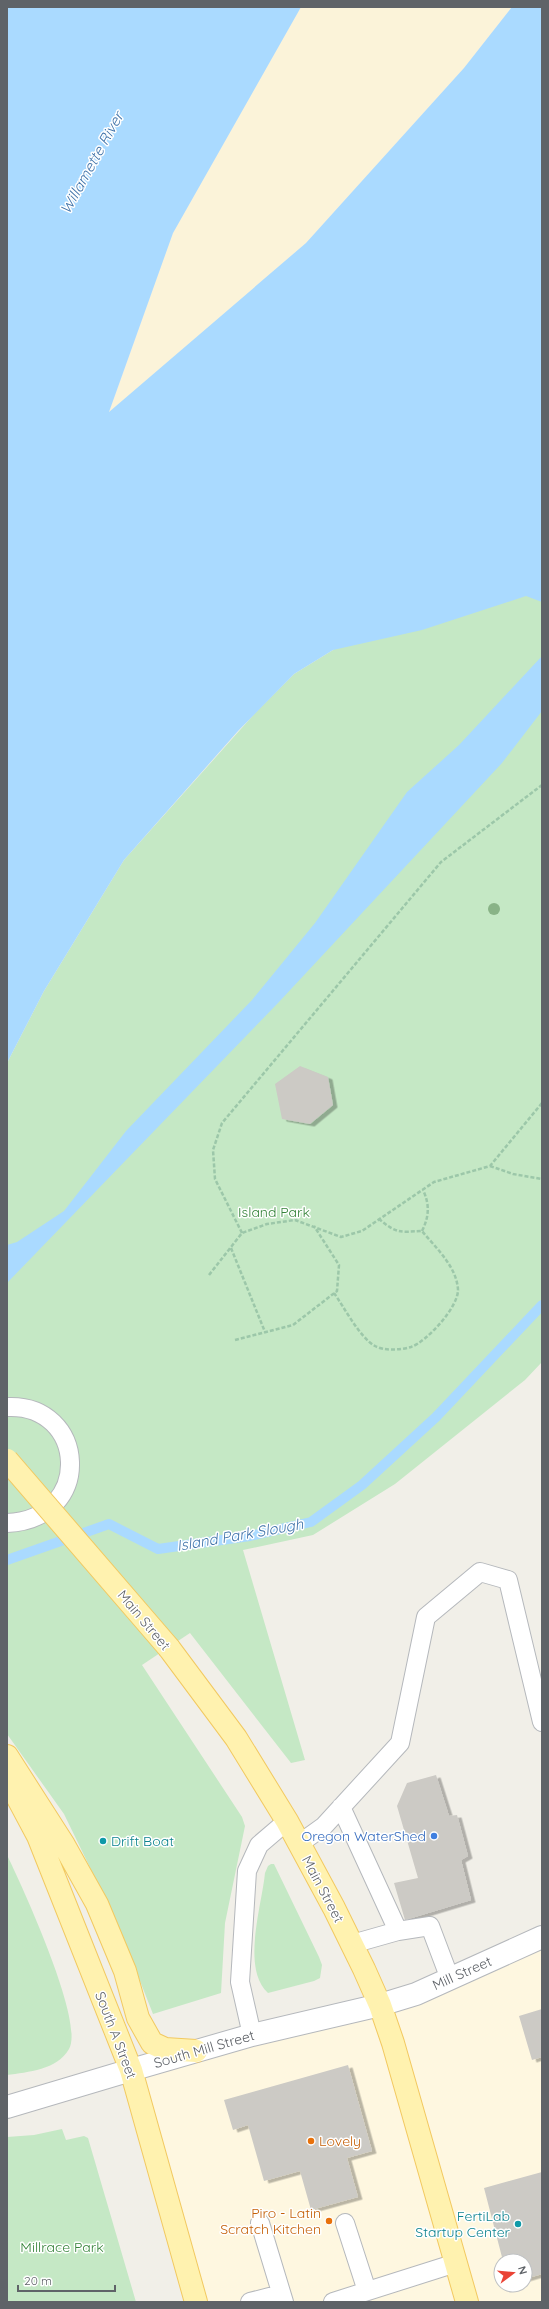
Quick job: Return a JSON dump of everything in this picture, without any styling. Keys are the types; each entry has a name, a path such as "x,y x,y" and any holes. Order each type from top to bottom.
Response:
{"main road":[{"name":"Main Street","path":"7,1460 169,1648 236,1738 287,1821 352,1944 380,2004 393,2043 467,2302"},
{"path":"7,1756 64,1845 97,1904 125,1971 138,2018 152,2043 165,2049 196,2051"},
{"name":"South A Street","path":"7,1778 38,1836 131,2070 196,2302"}],"street":[{"name":"Mill Street","path":"380,2004 416,1994 542,1936"},
{"name":"South Mill Street","path":"7,2107 252,2035 380,2004"}],"lane":[{"path":"7,1407 18,1406 34,1410 49,1418 60,1431 68,1446 71,1462 69,1479 63,1494 53,1507 39,1517 23,1523 7,1523"},
{"path":"299,1844 324,1826 400,1742 426,1617 480,1572 508,1580 542,1722"},
{"path":"341,1807 398,1931"},
{"path":"252,2035 240,1982 247,1871 259,1845 287,1821"},
{"path":"352,1944 398,1931 430,1926 450,1979"},
{"path":"250,2302 282,2298 260,2223"},
{"path":"345,2223 367,2291"},
{"path":"333,2302 456,2263"}],"path":[{"path":"242,1233 215,1179 213,1150 222,1124 441,862 542,786"},
{"path":"209,1275 242,1233 267,1224 294,1220 341,1237 362,1231 434,1182 490,1166 542,1103"},
{"path":"490,1166 513,1174 542,1180"},
{"path":"422,1231 427,1220 428,1209 423,1190"},
{"path":"379,1219 396,1232 403,1234 422,1231"},
{"path":"235,1340 293,1325 337,1291 339,1265 314,1226"},
{"path":"334,1293 367,1341 376,1346 390,1350 412,1347 448,1316 454,1306 458,1291 447,1262 422,1231"},
{"path":"231,1248 265,1332"}],"shaded area":[{"path":"542,1937 542,2302 197,2302 131,2070 338,2013"}],"green space":[{"name":"Island Park","path":"542,500 542,1362 525,1380 395,1484 313,1535 243,1550 305,1760 291,1763 190,1633 142,1665 242,1817 245,1826 225,1923 221,1993 153,2014 118,1925 64,1814 7,1734 7,1063 44,991 124,860 257,711 294,674 333,650"},
{"path":"7,1855 50,1954 68,2012 72,2034 69,2049 57,2062 41,2069 7,2075"},
{"path":"274,1864 322,1965 320,1978 314,1981 268,1993 260,1982 256,1969 254,1953 255,1936 265,1873 268,1866"},
{"name":"Millrace Park","path":"62,2129 66,2140 84,2136 88,2138 136,2302 7,2302 7,2137 34,2135"}],"sand":[{"path":"301,7 512,7 464,68 306,243 109,413 173,233"}],"water":[{"name":"Willamette River","path":"7,7 301,7 173,233 109,412 306,243 464,68 512,7 542,7 542,602 526,596 422,630 333,650 294,674 238,731 124,860 44,991 7,1063"},
{"path":"542,656 542,711 502,763 278,1003 7,1283 7,1245 17,1242 64,1211 126,1131 252,1000 315,923 407,792 459,745"}],"building":[{"path":"300,1066 328,1077 333,1105 310,1124 282,1119 275,1084"},
{"name":"Oregon WaterShed","path":"436,1775 449,1816 457,1815 468,1856 461,1860 471,1900 405,1920 394,1883 418,1878 397,1806 407,1783"},
{"path":"542,2009 542,2057 532,2060 519,2016"},
{"name":"Lovely","path":"348,2065 372,2151 347,2158 358,2197 311,2210 300,2171 264,2181 248,2125 233,2130 224,2100"},
{"name":"FertiLab Startup Center","path":"542,2172 542,2274 533,2277 533,2253 501,2253 484,2188"}],"waterway":[{"name":"Island Park Slough","path":"7,1560 109,1524 158,1549 250,1536 311,1522 362,1485 436,1417 542,1305"}],"place":[{"name":"Oregon WaterShed","path":"434,1836"},
{"name":"Drift Boat","path":"103,1841"},
{"name":"Lovely","path":"311,2141"},
{"name":"Piro - Latin Scratch Kitchen","path":"329,2221"},
{"name":"FertiLab Startup Center","path":"518,2224"}]}
